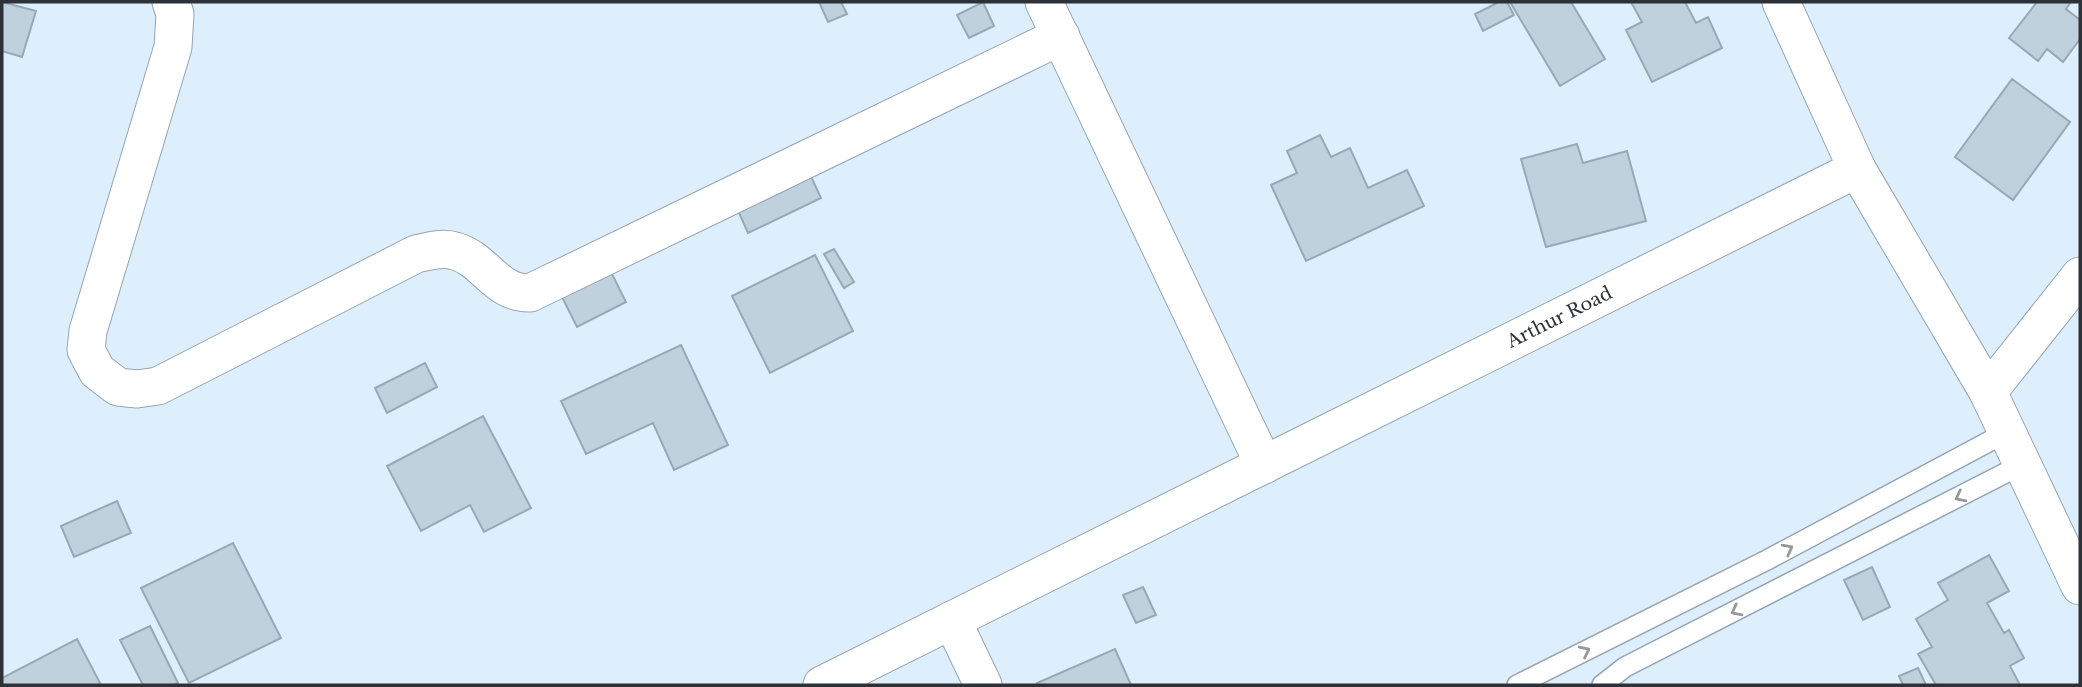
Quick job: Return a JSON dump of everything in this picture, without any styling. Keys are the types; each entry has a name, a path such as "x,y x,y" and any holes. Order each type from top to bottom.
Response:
{"street":[{"path":"171,2 175,14 173,47 88,331 86,349 97,371 118,387 137,389 158,386 416,254 441,249 456,251 516,294 530,293 1061,36"},
{"path":"1044,2 1264,465"},
{"path":"1781,2 1857,169 1987,392 2080,586"},
{"name":"Arthur Road","path":"822,685 1857,169"},
{"path":"1987,392 2080,276"},
{"path":"953,620 983,685"}],"lane":[{"path":"1517,685 1766,560 2013,449"},
{"path":"1602,685 1625,667 2013,449"}],"building":[{"path":"2,2 36,11 22,57 2,51"},
{"path":"819,2 841,2 847,14 828,22"},
{"path":"983,2 994,26 969,38 957,15"},
{"path":"1499,2 1507,2 1514,15 1483,31 1475,14"},
{"path":"1510,2 1571,2 1605,59 1560,86"},
{"path":"1631,2 1685,2 1696,23 1708,17 1722,48 1652,82 1626,30 1642,22"},
{"path":"2037,2 2071,2 2066,9 2080,20 2080,39 2063,62 2047,49 2038,61 2009,38"},
{"path":"2012,79 2070,122 2013,200 1955,157"},
{"path":"1320,135 1331,157 1350,148 1368,188 1407,170 1424,206 1306,261 1271,185 1297,173 1287,151"},
{"path":"1577,144 1583,163 1627,151 1646,221 1546,247 1521,159"},
{"path":"808,170 821,198 748,233 735,204"},
{"path":"834,249 854,282 844,288 824,254"},
{"path":"815,255 853,331 770,373 732,296"},
{"path":"611,272 626,302 577,327 562,297"},
{"path":"681,345 728,445 674,470 653,423 586,454 561,401"},
{"path":"425,363 437,387 387,413 375,388"},
{"path":"483,416 531,508 484,532 470,505 421,531 387,466"},
{"path":"117,501 131,533 74,557 61,526"},
{"path":"233,543 281,638 189,683 141,588"},
{"path":"1989,555 2009,591 1987,603 2004,633 2009,630 2024,658 2010,666 2020,685 1936,685 1918,654 1932,647 1916,619 1948,600 1938,583"},
{"path":"1872,567 1890,607 1863,620 1844,580"},
{"path":"1143,587 1156,615 1136,623 1123,595"},
{"path":"150,626 178,683 143,685 120,640"},
{"path":"77,639 101,685 2,685 2,678"},
{"path":"1115,649 1131,685 1037,683"},
{"path":"1918,668 1926,685 1903,685 1899,676"}]}
